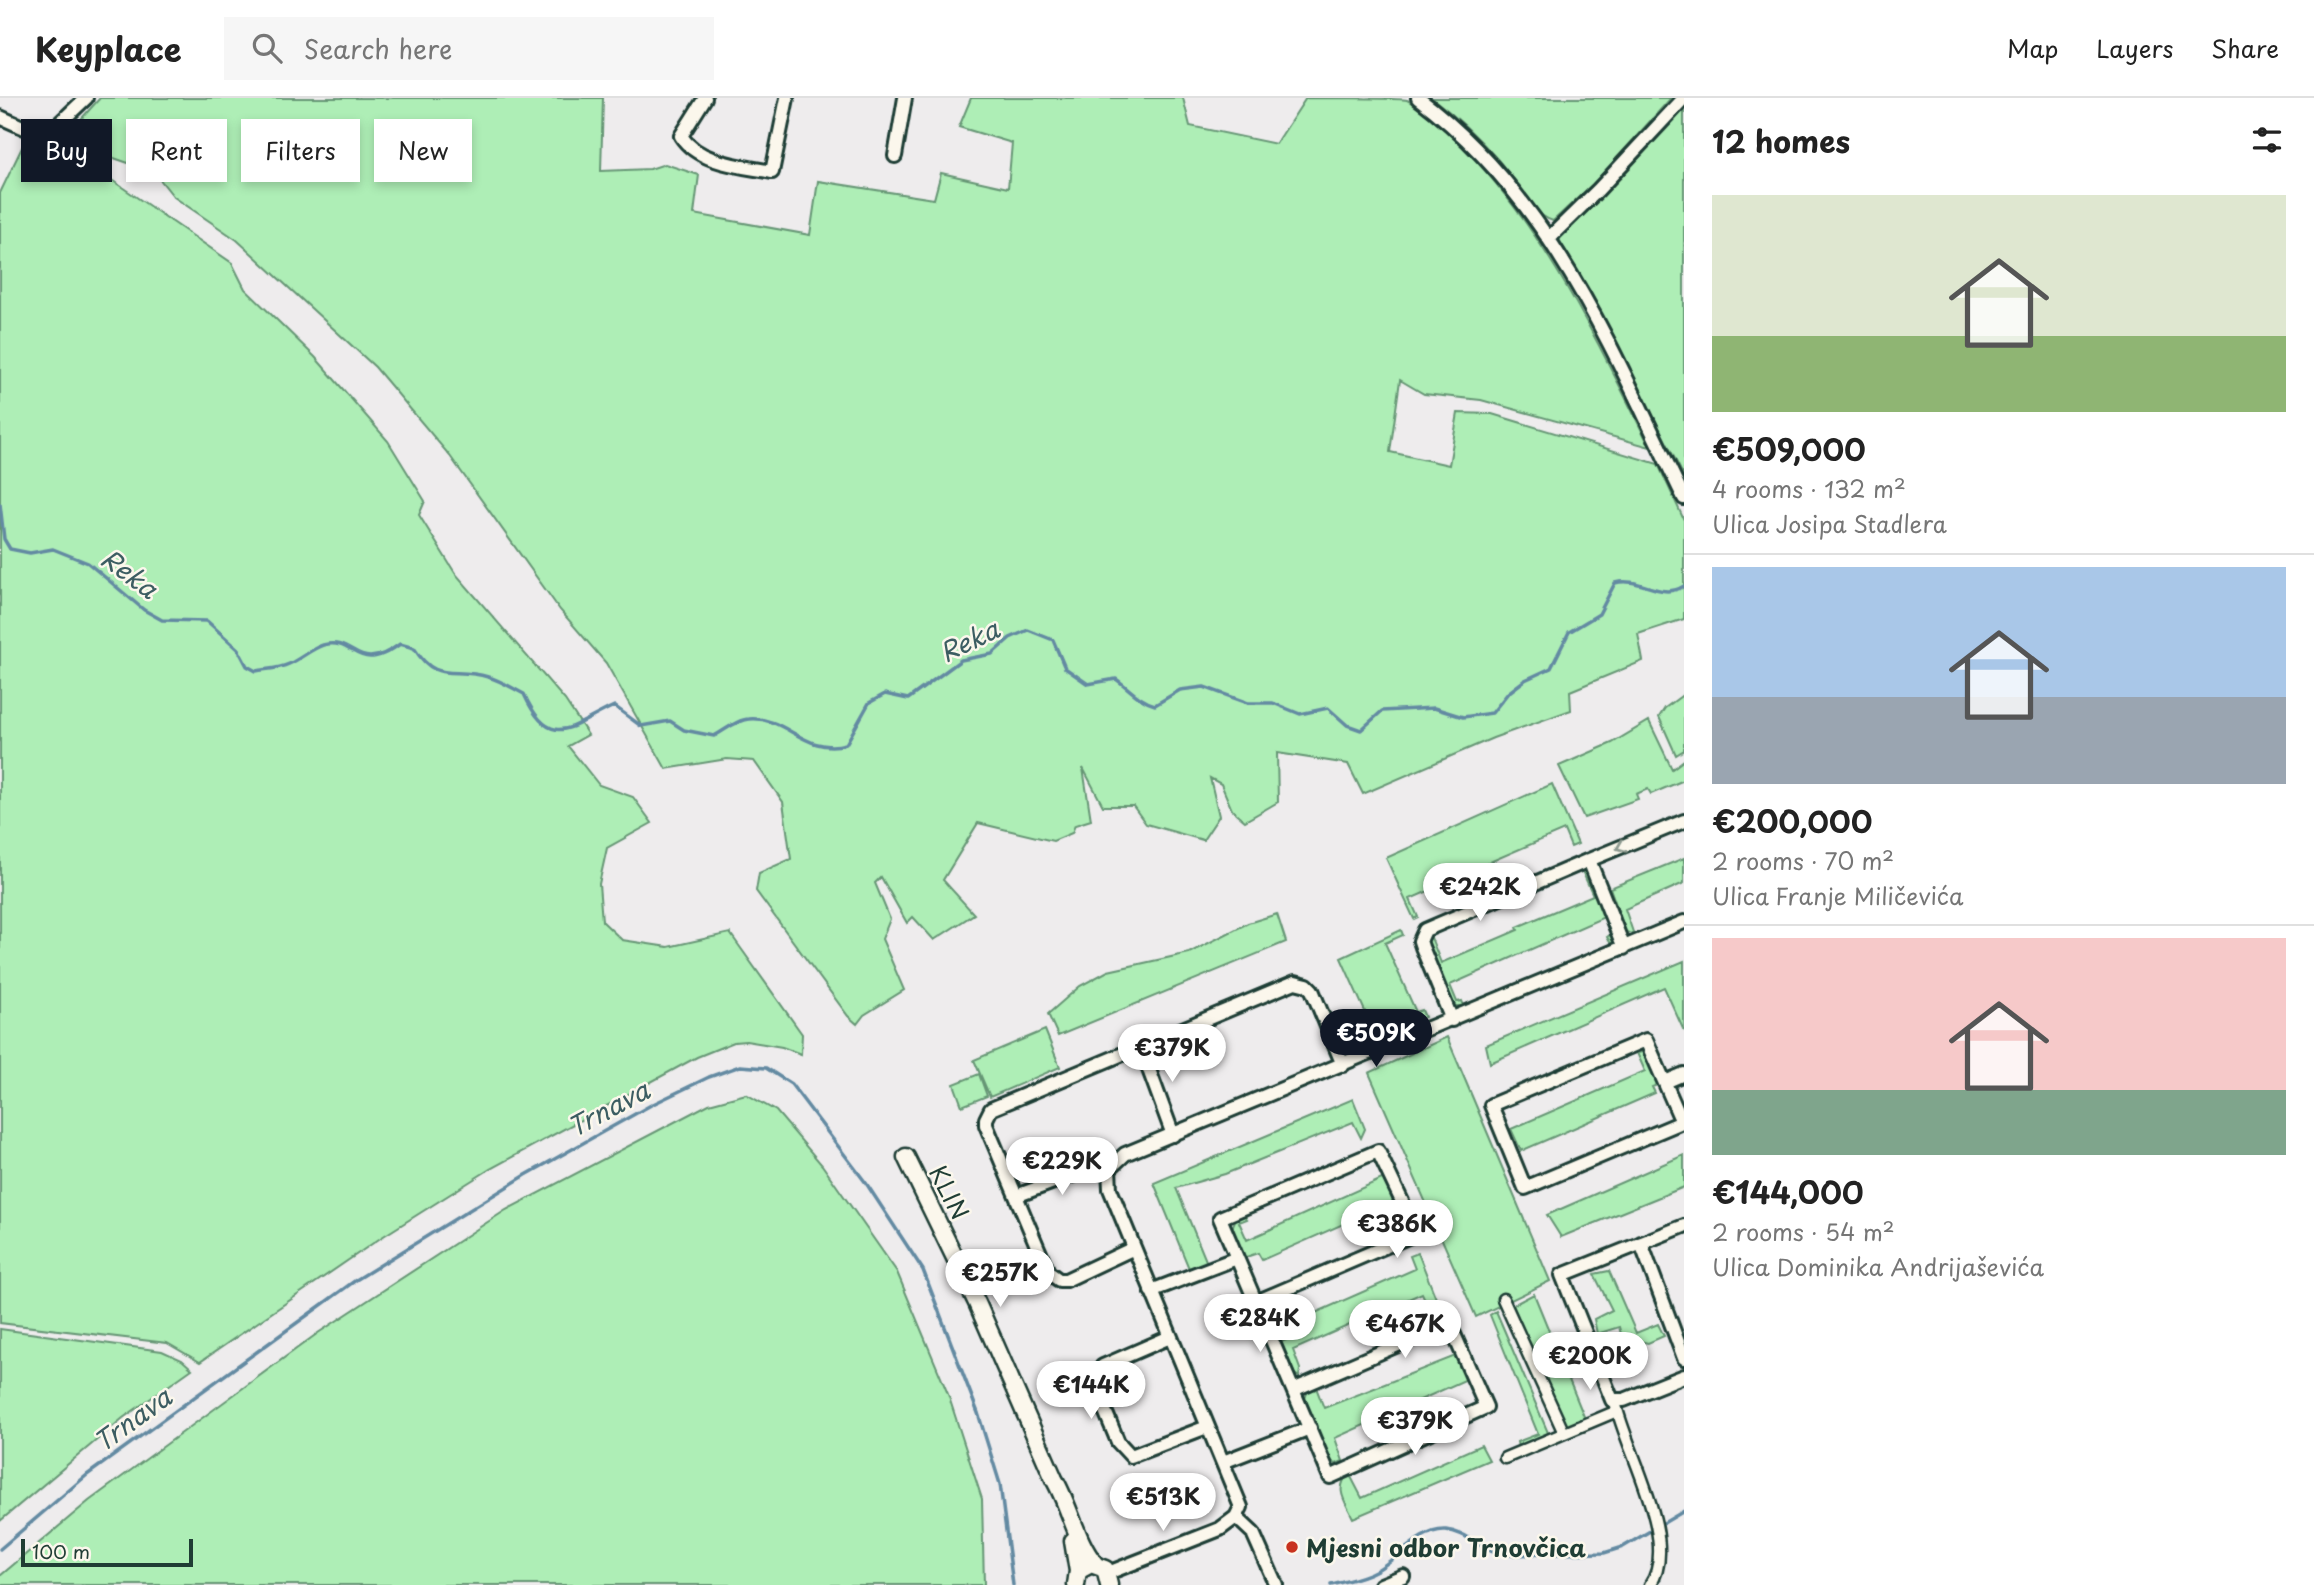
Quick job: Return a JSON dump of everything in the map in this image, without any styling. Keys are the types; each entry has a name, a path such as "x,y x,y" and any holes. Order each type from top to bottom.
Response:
{"street":[{"path":"0,117 45,137 86,98"},
{"path":"705,98 681,136 688,147 717,161 772,172 787,98"},
{"path":"895,156 905,98"},
{"path":"1418,98 1449,121 1496,167 1550,237 1584,293 1684,498"},
{"path":"1550,237 1684,98"},
{"path":"1452,1020 1420,941 1425,930 1684,821"},
{"path":"1589,860 1624,948"},
{"path":"1016,1196 1091,1168 1109,1169 1125,1154 1684,922"},
{"path":"1134,1248 1066,1280 1059,1280 1048,1272 986,1125 987,1114 996,1106 1295,982 1302,982 1312,990 1343,1065"},
{"path":"1646,1040 1665,1082 1682,1122 1525,1188 1490,1105 1646,1040"},
{"path":"1140,1045 1173,1135"},
{"path":"1665,1082 1684,1074"},
{"path":"1256,1302 1417,1233 1378,1151 1220,1218 1293,1390 1310,1428 1330,1477 1486,1407 1449,1323 1293,1390"},
{"name":"KLIN","path":"906,1157 977,1303 1054,1479 1069,1506 1085,1549 1104,1574"},
{"path":"1077,1578 1086,1566 1104,1574 1220,1528 1236,1517 1240,1502 1110,1189 1109,1169"},
{"path":"1650,1585 1658,1557 1657,1535 1651,1509 1616,1406 1562,1275 1684,1226"},
{"path":"1641,1242 1684,1359"},
{"path":"1151,1291 1237,1258"},
{"path":"1503,1299 1564,1433"},
{"path":"1170,1337 1102,1366 1093,1375 1093,1382 1118,1442 1131,1456 1207,1427"},
{"path":"1505,1458 1684,1376"},
{"path":"1223,1462 1310,1428"},
{"name":"KLIN","path":"1054,1479 1059,1507 1076,1548 1077,1578"},
{"path":"1236,1517 1253,1533 1276,1585"},
{"path":"1381,1585 1403,1576"}],"green space":[{"path":"100,98 603,98 601,171 650,169 665,164 699,175 694,214 810,235 818,181 934,199 941,173 1008,188 1012,143 959,127 971,98 1183,98 1190,126 1276,144 1306,98 1407,100 1427,113 1457,141 1516,209 1566,285 1650,447 1481,400 1424,394 1400,380 1390,452 1449,465 1458,413 1492,414 1658,464 1684,520 1684,619 1638,634 1643,661 1570,691 1571,710 1493,738 1363,794 1348,764 1277,753 1278,802 1245,821 1232,810 1221,784 1210,778 1219,816 1203,840 1146,824 1133,806 1103,806 1083,768 1091,820 1075,825 1072,833 1053,841 978,823 943,880 974,914 934,940 913,917 907,923 881,877 875,883 890,919 882,939 904,990 864,1015 857,1024 848,1016 756,891 759,873 791,859 783,802 754,761 727,759 666,769 606,663 560,610 450,456 375,367 237,240 174,197 162,182 227,182 227,119 126,119 126,162 112,157 112,119 81,119"},
{"path":"1432,98 1671,98 1597,180 1553,221 1537,211 1491,152"},
{"path":"1684,101 1684,477 1617,344 1560,241 1560,234"},
{"path":"21,149 21,182 112,180 232,263 245,289 315,357 388,441 425,501 419,515 455,573 565,700 588,735 568,746 599,785 633,797 652,823 607,848 599,884 602,921 622,940 668,947 730,933 802,1034 801,1054 782,1047 746,1041 734,1042 697,1057 490,1169 382,1237 200,1362 167,1343 0,1323 0,193"},
{"path":"1684,694 1684,750 1676,755 1659,717 1665,708"},
{"path":"1649,721 1672,769 1684,760 1684,780 1651,794 1648,789 1636,794 1638,799 1584,818 1559,766 1612,743"},
{"path":"1552,784 1578,844 1571,847 1564,830 1462,874 1463,876 1410,899 1418,917 1414,919 1386,858"},
{"path":"1684,858 1684,883 1625,909 1634,935 1626,932 1610,888"},
{"path":"1582,871 1590,875 1614,941 1611,944 1607,937 1611,934 1604,917 1450,985 1457,1002 1462,1001 1464,1006 1455,1006 1428,945 1430,935 1441,963 1593,895"},
{"path":"1277,914 1286,942 1058,1036 1048,1014 1080,986 1108,971 1189,953 1248,923"},
{"path":"1401,930 1403,935 1385,943 1416,1012 1422,1010 1425,1017 1346,1049 1343,1041 1372,1027 1341,958"},
{"path":"1684,961 1684,1031 1664,987 1490,1063 1486,1045"},
{"path":"1045,1030 1060,1067 990,1097 974,1060"},
{"path":"1447,1037 1550,1281 1476,1317 1369,1073"},
{"path":"1644,1052 1660,1084 1652,1087 1655,1093 1521,1151 1511,1129 1645,1071 1637,1053"},
{"path":"979,1074 987,1096 962,1106 954,1084"},
{"path":"746,1094 776,1111 822,1165 897,1272 948,1394 982,1499 984,1585 0,1585 0,1576 89,1501 318,1333 506,1210 709,1104"},
{"path":"1353,1099 1365,1129 1361,1138 1353,1122 1225,1174 1176,1188 1207,1263 1190,1271 1154,1183"},
{"path":"1684,1155 1684,1187 1561,1237 1547,1215"},
{"path":"1384,1178 1393,1202 1262,1260 1258,1253 1243,1258 1234,1239 1233,1228 1243,1212 1247,1219 1239,1222 1247,1240"},
{"path":"1418,1253 1437,1301 1428,1306 1422,1293 1293,1350 1300,1369 1299,1377 1292,1372 1279,1343 1286,1340 1275,1320 1283,1317 1288,1325 1415,1269 1410,1256"},
{"path":"1609,1271 1636,1333 1658,1324 1664,1336 1648,1343 1622,1337 1619,1327 1597,1334 1594,1319 1612,1310 1594,1274"},
{"path":"1534,1294 1585,1419 1565,1427 1513,1305"},
{"path":"1496,1311 1549,1435 1518,1448 1517,1442 1538,1434 1490,1315"},
{"path":"0,1329 162,1351 182,1360 192,1369 123,1418 0,1521"},
{"path":"1458,1355 1467,1379 1335,1438 1343,1461 1336,1464 1327,1458 1304,1401 1309,1388 1315,1385 1324,1408"},
{"path":"1481,1445 1489,1460 1353,1518 1344,1501 1342,1484 1349,1473 1362,1498"}],"waterway":[{"name":"Reka","path":"0,504 4,539 10,549 30,553 53,549 88,563 144,610 162,620 207,621 238,649 247,666 256,671 285,666 323,645 343,646 357,654 374,657 400,644 414,648 430,667 438,671 488,677 524,694 534,712 553,729 574,726 614,706 641,726 670,721 684,730 714,736 740,721 762,720 774,723 807,740 831,746 846,744 869,703 885,694 908,699 961,660 992,654 1010,638 1028,630 1053,640 1065,668 1088,684 1116,679 1139,697 1155,705 1180,690 1204,687 1248,703 1273,703 1300,714 1328,708 1347,725 1361,730 1382,711 1434,708 1463,717 1492,713 1508,693 1525,680 1551,668 1569,632 1599,614 1615,583 1633,583 1667,591 1684,586"},
{"name":"Trnava","path":"0,1549 87,1475 356,1280 526,1175 651,1105 709,1077 740,1066 766,1068 791,1084 866,1183 923,1270 978,1413 1000,1484 1013,1585"},
{"name":"Trnava","path":"1331,1585 1372,1573 1419,1539 1437,1531 1454,1532 1505,1555 1604,1553 1623,1547 1684,1511"}],"place":[{"name":"Mjesni odbor Trnovčica","path":"1292,1547"}]}
